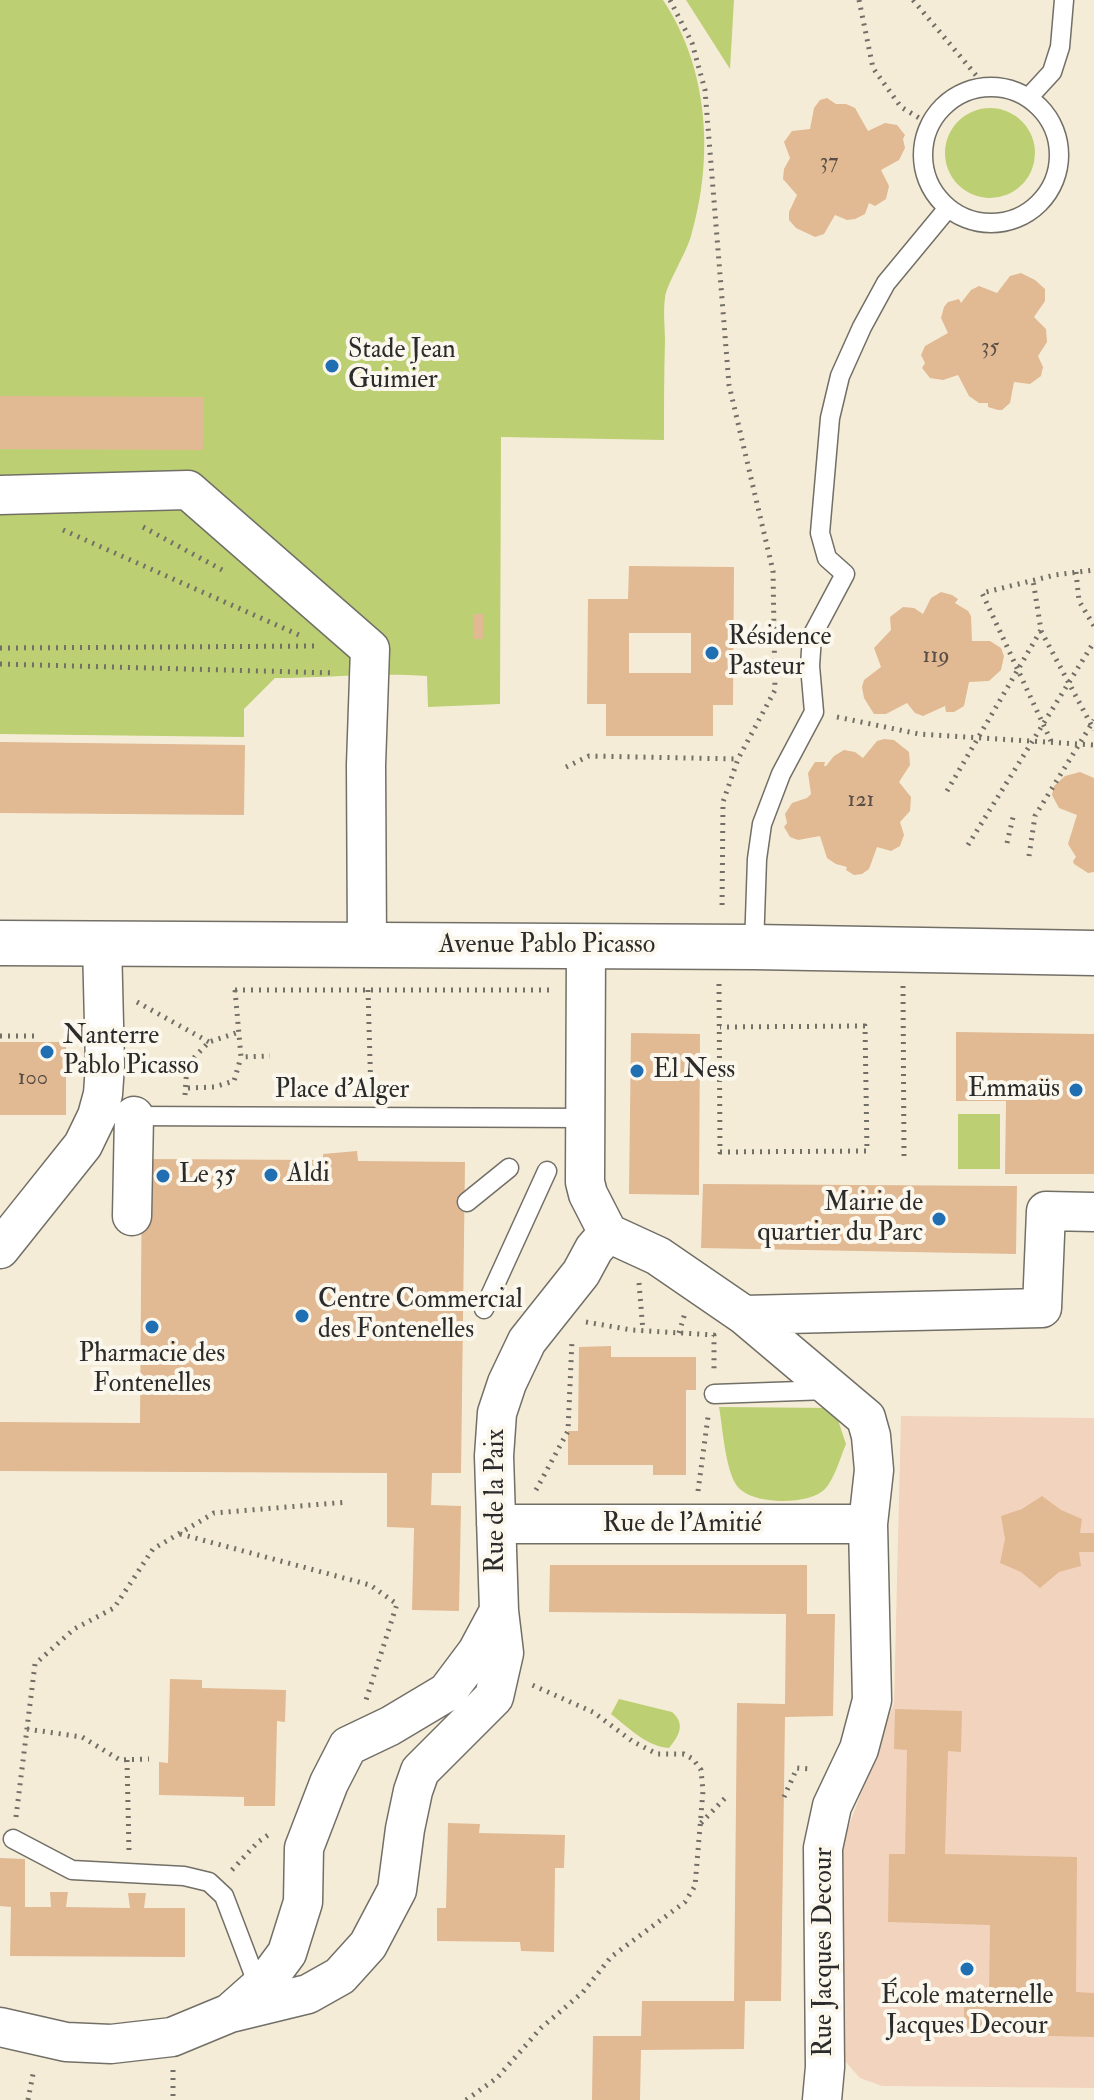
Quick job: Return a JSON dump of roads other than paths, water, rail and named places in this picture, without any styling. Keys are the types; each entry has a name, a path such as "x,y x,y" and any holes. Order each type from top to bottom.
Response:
{"street":[{"path":"0,495 188,490 370,649 366,765 367,945"},
{"name":"Avenue Pablo Picasso","path":"0,943 754,947 1094,953"},
{"path":"102,943 103,1094 115,1116 132,1216"},
{"path":"586,946 585,1182 608,1233"},
{"path":"0,1249 83,1145 115,1116"},
{"path":"744,1315 1042,1308 1046,1211 1094,1212"},
{"name":"Rue Jacques Decour","path":"608,1233 658,1256 744,1315 866,1418 871,1436 874,1470 868,1524 872,1700 859,1749 832,1806 823,1848 825,2067 822,2100"},
{"name":"Rue de la Paix","path":"0,2027 66,2042 111,2044 172,2037 230,2013 308,1994 340,1976 368,1945 397,1890 405,1829 420,1771 494,1697 504,1653 499,1611 511,1525 494,1456 497,1413 507,1383 527,1341 608,1233"},
{"name":"Rue de l'Amitié","path":"511,1525 868,1524"},
{"name":"Rue de la Paix","path":"230,2013 259,1988 287,1953 295,1932 305,1880 304,1848 329,1783 348,1746 390,1726 447,1692 477,1652 499,1611"}],"lane":[{"path":"1029,97 1052,72 1060,47 1064,0"},
{"path":"985,86 1008,88 1029,97 1045,113 1056,132 1059,154 1056,176 1046,195 1030,211 1011,220 989,223 967,219 948,208 932,191 924,170 922,146 929,124 943,105 962,93 985,86"},
{"path":"754,947 757,859 762,824 781,774 814,712 810,666 812,636 845,574 827,558 820,533 830,418 840,376 886,283 948,208"},
{"name":"Place d'Alger","path":"115,1116 586,1118"},
{"path":"467,1202 509,1168"},
{"path":"484,1309 547,1171"},
{"path":"714,1394 835,1389"},
{"path":"13,1839 72,1870 184,1876 209,1882 224,1896 259,1988"}],"place":[{"name":"Stade Jean Guimier","path":"332,366"},
{"name":"Résidence Pasteur","path":"712,653"},
{"name":"Nanterre Pablo Picasso","path":"47,1052"},
{"name":"El Ness","path":"637,1071"},
{"name":"Emmaüs","path":"1076,1090"},
{"name":"Aldi","path":"271,1175"},
{"name":"Le 35","path":"163,1176"},
{"name":"Mairie de quartier du Parc","path":"939,1219"},
{"name":"Centre Commercial des Fontenelles","path":"302,1316"},
{"name":"Pharmacie des Fontenelles","path":"152,1327"},
{"name":"École maternelle Jacques Decour","path":"967,1969"}]}
